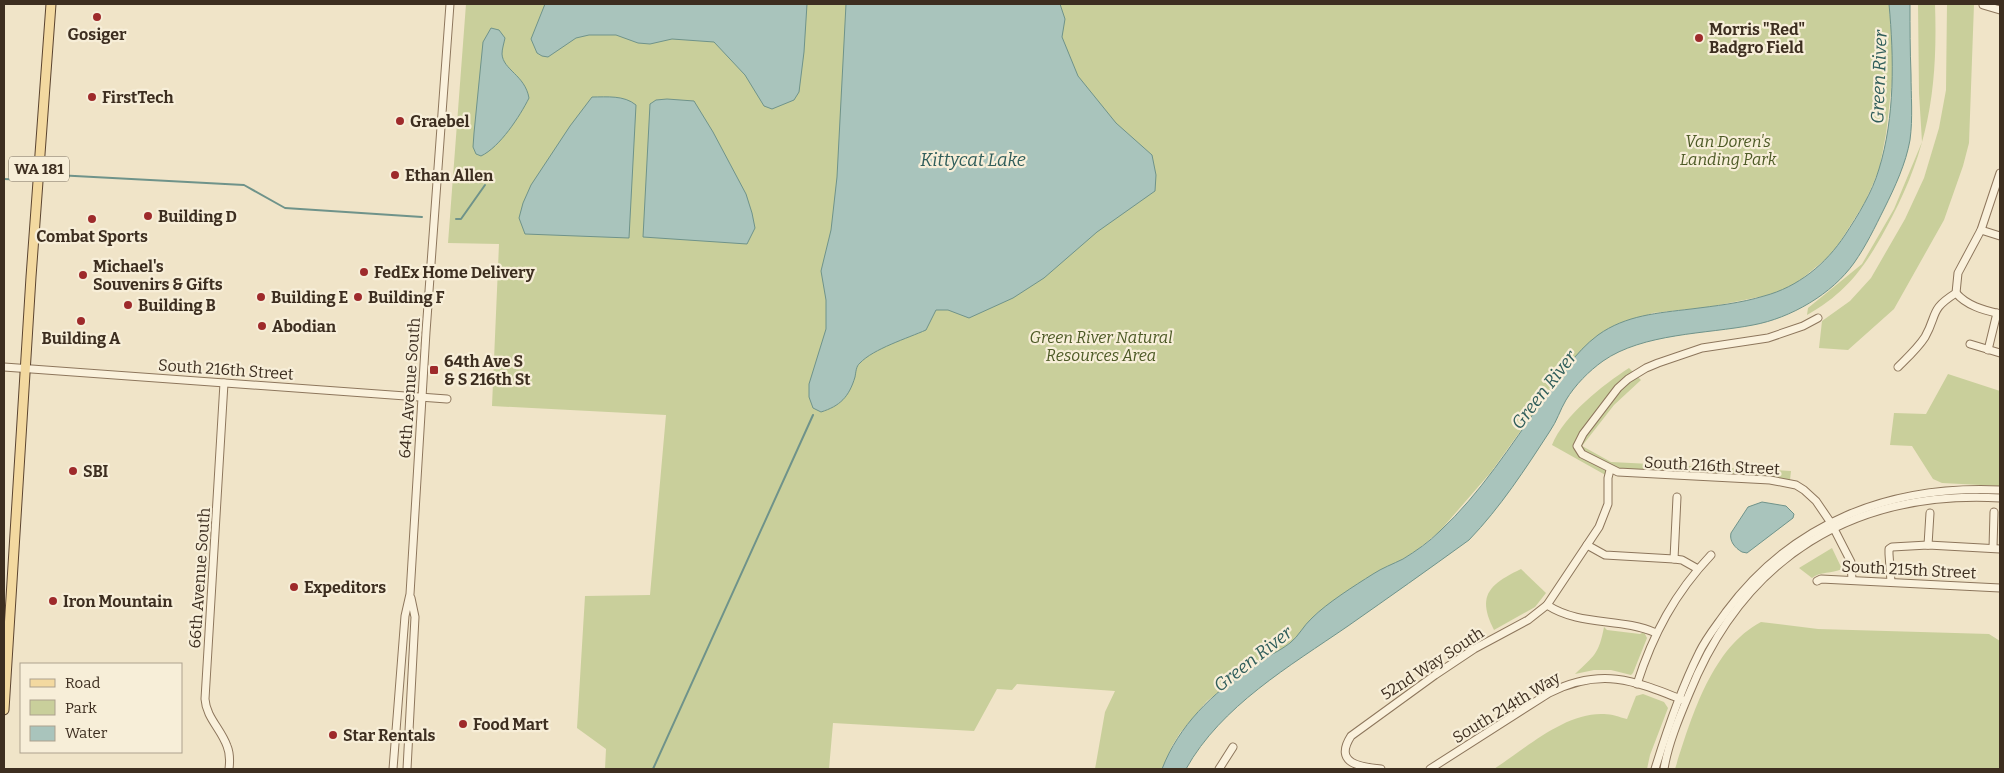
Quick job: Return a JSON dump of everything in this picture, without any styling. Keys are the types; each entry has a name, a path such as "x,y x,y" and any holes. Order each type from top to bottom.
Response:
{"main road":[{"name":"WA 181","path":"4,710 25,368 51,4"}],"street":[{"name":"64th Avenue South","path":"393,769 405,616 410,594 450,4"},
{"path":"1983,6 2000,10"},
{"path":"1988,350 1999,314 1971,305 1963,301 1956,293 1958,272 1981,230 2000,173"},
{"path":"1981,230 2000,236"},
{"path":"1898,367 1924,338 1936,309 1944,300 1956,293"},
{"name":"South 216th Street","path":"1818,318 1803,326 1768,338 1702,348 1646,368 1628,379 1618,388 1583,434 1577,446 1582,454 1610,470 1626,474 1788,483 1804,490 1816,501 1832,526 1851,562 1852,580"},
{"path":"1970,344 2000,354"},
{"name":"South 216th Street","path":"4,367 447,399"},
{"name":"66th Avenue South","path":"224,383 205,699 208,711 226,744 230,757 229,769"},
{"name":"52nd Way South","path":"1381,769 1358,767 1352,763 1346,754 1345,748 1351,736 1474,649 1528,620 1547,604 1606,514 1610,470"},
{"path":"1655,769 1683,700 1716,636 1744,598 1793,552 1832,526 1883,502 1918,493 1944,490 2000,490"},
{"path":"1674,559 1677,497"},
{"path":"1832,526 1904,504 1947,498 2000,498"},
{"path":"1891,582 1889,554 1892,547 1928,545 1997,548 1994,512"},
{"path":"1928,545 1930,513"},
{"path":"1587,545 1605,555 1682,560 1698,569"},
{"path":"1638,684 1656,633 1678,595 1711,555"},
{"name":"South 215th Street","path":"1817,581 1821,579 1852,580 2000,588"},
{"name":"64th Avenue South","path":"408,769 415,616 410,594"},
{"path":"1547,604 1567,616 1642,627 1656,633"},
{"name":"South 214th Way","path":"1430,769 1549,693 1567,684 1589,678 1622,679 1683,700"},
{"path":"1664,769 1683,700"},
{"path":"1219,769 1234,747"}],"green space":[{"name":"Green River Natural Resources Area","path":"466,4 1889,4 1892,81 1886,134 1879,170 1865,202 1838,245 1827,258 1799,281 1784,290 1709,307 1652,313 1560,376 1491,472 1439,532 1417,550 1317,613 1292,642 1278,653 1252,666 1207,701 1180,733 1162,769 1095,769 1105,712 1115,691 1017,684 1012,690 997,689 974,731 833,723 829,769 605,769 606,749 577,728 585,596 650,595 666,415 492,406 499,244 448,243"},
{"path":"1918,4 1935,4 1935,65 1932,93 1922,142 1919,93"},
{"path":"1947,4 1974,4 1969,143 1944,220 1894,309 1848,350 1819,348 1822,321 1850,301 1871,278 1905,219 1924,178 1939,128 1946,90"},
{"path":"1922,143 1900,202 1861,268 1833,298 1807,315 1808,308 1862,264 1894,209"},
{"path":"1629,368 1641,380 1614,405 1582,446 1611,462 1791,471 1790,480 1610,471 1609,477 1552,445 1565,423 1585,402"},
{"path":"1948,374 2000,391 2000,486 1942,483 1933,479 1912,446 1890,445 1894,413 1926,414"},
{"path":"1832,548 1842,569 1819,574 1812,578 1799,568"},
{"path":"1521,569 1546,593 1535,607 1494,630 1486,608 1486,599 1489,592 1501,580"},
{"path":"1761,622 1818,629 1989,634 2000,641 2000,769 1675,769 1696,707 1716,667 1729,649 1744,634"},
{"path":"1604,627 1607,630 1640,634 1644,632 1647,638 1633,673 1631,675 1611,670 1594,670 1575,674 1595,654"},
{"path":"1643,694 1664,702 1668,708 1650,755 1647,769 1494,769 1546,733 1575,719 1589,715 1604,714 1627,719 1636,696"}],"water":[{"path":"545,4 807,4 799,92 794,100 772,109 764,106 745,75 714,42 672,39 650,44 638,43 616,35 589,35 576,38 548,57 542,56 537,53 531,39"},
{"name":"Kittycat Lake","path":"846,4 1060,4 1065,19 1062,37 1078,76 1116,123 1152,155 1156,175 1155,191 1097,232 1044,278 1013,298 969,318 948,310 936,310 926,330 873,353 860,363 847,395 839,404 821,412 813,408 809,397 809,384 826,329 826,300 821,271 831,230 837,177"},
{"path":"1889,4 1910,4 1912,115 1910,140 1896,184 1874,230 1845,274 1834,285 1809,303 1782,317 1753,325 1656,340 1619,352 1603,361 1574,389 1522,473 1491,515 1469,540 1258,689 1218,726 1201,746 1186,769 1162,769 1169,753 1187,725 1223,688 1256,664 1290,643 1318,612 1349,589 1376,572 1418,550 1455,517 1494,468 1568,366 1582,349 1598,335 1620,323 1643,316 1737,302 1776,292 1800,280 1829,256 1845,235 1869,195 1884,149 1891,108 1892,87 1892,45"},
{"path":"491,28 499,30 505,38 502,52 503,60 519,78 527,90 529,98 515,122 502,138 488,152 481,156 476,154 473,147 474,133 483,42"},
{"path":"592,97 621,98 636,105 629,238 525,234 519,218 531,185 570,126"},
{"path":"656,100 694,101 713,132 746,194 752,213 755,228 747,244 643,237 650,104"},
{"path":"1762,502 1786,506 1794,514 1793,518 1747,553 1742,552 1733,544 1731,533 1748,507"}],"waterway":[{"path":"56,175 244,185 285,208 422,217"},
{"path":"4,179 27,180"},
{"path":"456,219 461,219 485,185"},
{"path":"653,769 813,415"}],"place":[{"name":"Gosiger","path":"97,17"},
{"name":"Morris \"Red\" Badgro Field","path":"1699,38"},
{"name":"FirstTech","path":"92,97"},
{"name":"Graebel","path":"400,121"},
{"name":"Ethan Allen","path":"395,175"},
{"name":"Building D","path":"148,216"},
{"name":"Combat Sports","path":"92,219"},
{"name":"FedEx Home Delivery","path":"364,272"},
{"name":"Michael's Souvenirs & Gifts","path":"83,275"},
{"name":"Building E","path":"261,297"},
{"name":"Building F","path":"358,297"},
{"name":"Building B","path":"128,305"},
{"name":"Building A","path":"81,321"},
{"name":"Abodian","path":"262,326"},
{"name":"64th Ave S & S 216th St","path":"434,370"},
{"name":"SBI","path":"73,471"},
{"name":"Expeditors","path":"294,587"},
{"name":"Iron Mountain","path":"53,601"},
{"name":"Food Mart","path":"463,724"},
{"name":"Star Rentals","path":"333,735"}],"water label":[{"name":"Green River","path":"1879,77"},
{"name":"Green River","path":"1544,390"},
{"name":"Green River","path":"1253,659"}],"park label":[{"name":"Van Doren's Landing Park","path":"1728,150"}]}
